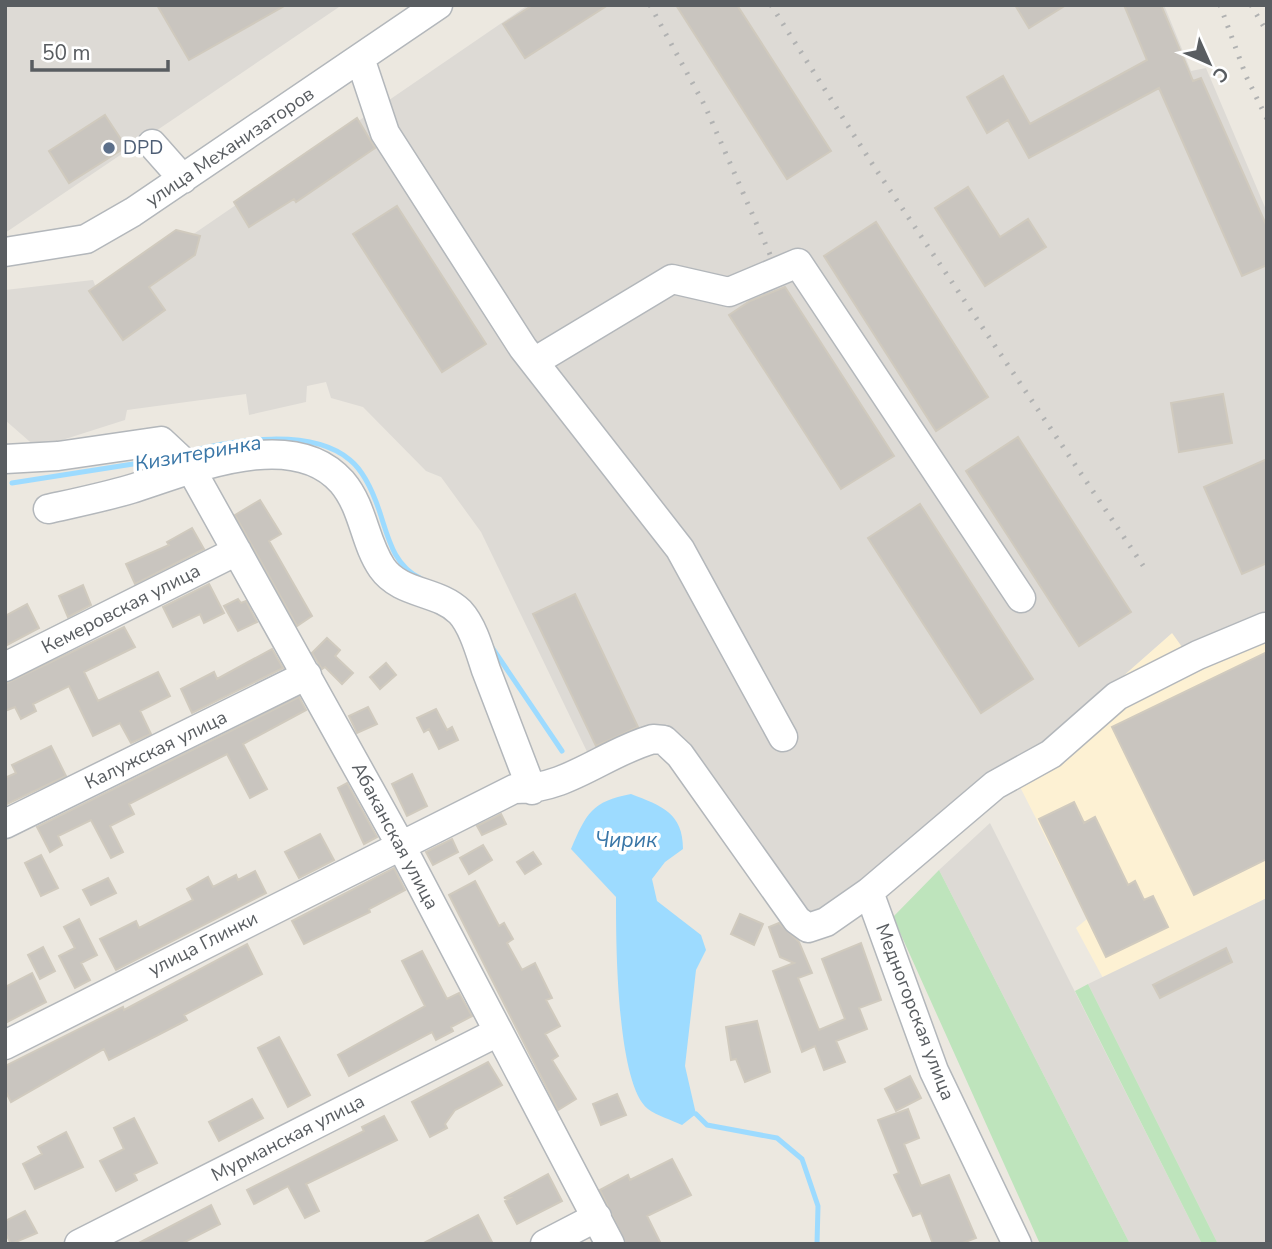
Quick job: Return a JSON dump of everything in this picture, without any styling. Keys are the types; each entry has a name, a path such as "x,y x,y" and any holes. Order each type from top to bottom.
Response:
{"street":[{"name":"улица Механизаторов","path":"5,252 86,239 183,179 438,5"},
{"path":"360,58 385,133 534,362 680,549 783,737"},
{"path":"152,144 183,179"},
{"path":"534,362 672,279 729,292 798,263 1021,598"},
{"name":"Абаканская улица","path":"5,459 58,456 161,441 191,469 400,844 610,1244"},
{"path":"48,509 130,489 191,469 260,454 296,457 317,464 340,480 361,511 383,569 397,583 442,600 460,613 475,640 532,789"},
{"name":"Кемеровская улица","path":"5,667 237,551"},
{"path":"869,892 995,785 1051,754 1117,696 1198,654 1265,626"},
{"name":"Калужская улица","path":"5,824 307,675"},
{"name":"улица Глинки","path":"5,1045 514,789 532,789 560,783 642,742 664,740 680,755 797,920 808,928 826,922 869,892"},
{"name":"Медногорская улица","path":"869,892 934,1070 1017,1244"},
{"name":"Мурманская улица","path":"79,1244 498,1032"},
{"path":"545,1244 597,1217"}],"shaded area":[{"path":"5,5 342,5 5,233"},
{"path":"528,5 1164,5 1191,71 1206,68 1267,212 1267,626 1190,658 1172,633 1013,773 825,929 791,913 667,724 593,764 481,532 441,477 426,471 363,407 331,398 326,382 307,386 306,402 249,415 246,394 127,410 125,420 37,448 5,420 5,290 93,280 100,298"},
{"path":"1267,626 1267,898 1103,978 1076,928 1087,919 1013,773 1173,632"},
{"path":"990,823 1202,1244 1130,1244 939,870"},
{"path":"1267,898 1267,1244 1218,1244 1088,984"}],"green space":[{"path":"939,870 1130,1244 1040,1244 893,917"},
{"path":"1088,984 1218,1244 1202,1244 1075,991"}],"water":[{"name":"Чирик","path":"631,794 661,807 675,819 679,827 683,849 665,862 652,879 657,901 701,935 706,950 696,970 685,1066 696,1114 682,1125 648,1109 637,1094 624,1042 620,1009 616,897 571,849 592,811 607,801"}],"building":[{"path":"157,5 286,5 189,60"},
{"path":"533,5 608,5 525,58 503,24"},
{"path":"676,5 737,5 831,151 787,179"},
{"path":"1015,5 1066,5 1029,28"},
{"path":"1124,5 1161,5 1193,81 1201,78 1267,227 1267,265 1242,276 1159,88 1029,158 1008,120 987,133 967,97 1003,76 1030,124 1147,60"},
{"path":"105,115 126,147 69,183 49,151"},
{"path":"357,118 375,148 296,202 294,199 249,227 234,202"},
{"path":"968,187 1000,237 1028,219 1046,247 985,286 935,208"},
{"path":"397,206 486,344 442,372 353,234"},
{"path":"876,222 988,397 936,431 824,256"},
{"path":"176,230 200,236 195,255 149,287 165,310 123,340 89,291"},
{"path":"785,287 894,456 841,489 729,315 750,301"},
{"path":"1223,394 1232,443 1179,452 1171,403"},
{"path":"1018,437 1131,612 1079,646 966,471"},
{"path":"1267,459 1267,563 1242,574 1204,487"},
{"path":"260,500 281,534 269,541 312,616 297,626 235,515"},
{"path":"920,504 1033,679 981,713 868,538"},
{"path":"192,528 204,549 135,584 126,564 169,545 167,542"},
{"path":"209,584 224,613 204,623 200,614 173,627 163,607"},
{"path":"83,585 91,605 68,617 59,596"},
{"path":"575,594 638,727 596,746 533,614"},
{"path":"238,599 241,603 246,601 257,622 238,631 224,606"},
{"path":"27,604 39,628 5,646 5,616"},
{"path":"124,627 135,647 84,672 98,701 158,672 170,696 140,711 151,734 131,743 120,723 93,736 69,686 33,704 36,711 21,719 15,707 5,711 5,684"},
{"path":"327,638 340,650 335,656 353,673 342,684 325,667 322,669 312,653"},
{"path":"272,649 283,668 192,713 181,689 214,672 217,679"},
{"path":"1267,652 1267,859 1194,895 1112,727"},
{"path":"386,663 396,675 380,689 370,677"},
{"path":"299,697 306,710 243,744 267,789 250,798 227,754 129,804 134,814 110,826 123,852 111,858 91,820 58,836 62,845 50,852 37,827"},
{"path":"368,707 377,724 357,733 349,716"},
{"path":"436,709 447,730 452,727 458,740 439,749 429,729 424,732 417,718"},
{"path":"51,746 66,776 5,805 5,778 16,773 12,765"},
{"path":"412,774 427,806 407,816 392,784"},
{"path":"347,783 377,837 364,844 338,788"},
{"path":"1074,802 1084,823 1095,817 1128,885 1135,881 1144,900 1153,896 1168,927 1106,957 1039,819"},
{"path":"501,814 506,824 482,835 477,826"},
{"path":"320,834 334,860 299,878 285,852"},
{"path":"452,839 458,852 433,865 426,852"},
{"path":"483,845 492,860 469,874 460,858"},
{"path":"533,852 541,864 525,874 517,862"},
{"path":"41,855 58,888 41,896 25,863"},
{"path":"394,868 405,890 369,909 370,912 304,944 292,921"},
{"path":"255,871 266,893 116,970 100,939 136,921 139,928 193,900 187,889 208,877 213,887 236,875 238,880"},
{"path":"108,878 116,893 91,905 83,890"},
{"path":"475,881 499,926 504,923 513,939 507,943 522,970 535,963 552,998 546,1000 560,1026 545,1034 558,1056 552,1060 576,1099 558,1110 449,895"},
{"path":"740,914 763,924 754,945 731,934"},
{"path":"79,919 97,955 81,963 90,980 75,988 59,956 75,948 64,927"},
{"path":"779,923 799,942 812,973 798,978 819,1030 845,1019 822,959 861,943 881,1000 859,1008 867,1029 836,1041 845,1062 824,1070 815,1046 802,1052 773,971 794,963 780,957 769,927"},
{"path":"247,944 262,974 184,1015 187,1020 109,1060 104,1049 11,1102 5,1090 5,1066 123,1007 124,1010"},
{"path":"43,947 55,971 40,979 28,955"},
{"path":"1226,948 1232,962 1160,998 1153,985"},
{"path":"422,951 447,999 459,993 472,1016 451,1027 453,1031 436,1040 432,1032 349,1076 338,1055 425,1006 402,961"},
{"path":"32,973 46,1002 5,1023 5,987"},
{"path":"757,1021 770,1072 745,1082 736,1059 731,1060 726,1027"},
{"path":"279,1037 310,1095 288,1107 258,1048"},
{"path":"488,1062 502,1085 455,1110 445,1124 447,1128 430,1137 412,1102"},
{"path":"910,1076 921,1098 896,1111 885,1089"},
{"path":"617,1094 626,1115 601,1125 593,1104"},
{"path":"252,1099 263,1118 219,1141 209,1122"},
{"path":"908,1109 919,1138 904,1144 921,1186 949,1175 976,1238 960,1244 933,1244 921,1213 913,1216 894,1175 899,1173 878,1120"},
{"path":"384,1116 397,1140 306,1184 319,1211 305,1218 288,1186 254,1204 247,1190 364,1131 362,1127"},
{"path":"134,1118 157,1163 134,1174 137,1180 116,1191 100,1161 124,1149 114,1128"},
{"path":"66,1132 83,1167 35,1189 23,1164 42,1154 38,1147"},
{"path":"672,1159 691,1195 647,1216 661,1244 626,1244 600,1190 628,1175 630,1180"},
{"path":"548,1174 562,1201 517,1224 505,1201 510,1198 504,1198"},
{"path":"211,1205 220,1224 181,1244 137,1244"},
{"path":"25,1211 37,1233 11,1244 5,1232 5,1221"},
{"path":"478,1215 493,1244 422,1244"}],"waterway":[{"name":"Кизитеринка","path":"188,452 271,439 315,443 334,450 350,460 361,472 373,493 394,552 404,567 420,578"},
{"name":"Кизитеринка","path":"12,483 165,459"},
{"name":"Кизитеринка","path":"489,643 562,751"},
{"name":"Кизитеринка","path":"696,1114 707,1125 777,1138 802,1159 818,1206 817,1244"}],"railway":[{"path":"650,5 705,106 772,259"},
{"path":"771,5 871,162 1144,567"},
{"path":"1220,5 1246,76 1267,119"},
{"path":"1251,5 1267,32"}],"place":[{"name":"DPD","path":"109,148"}]}
